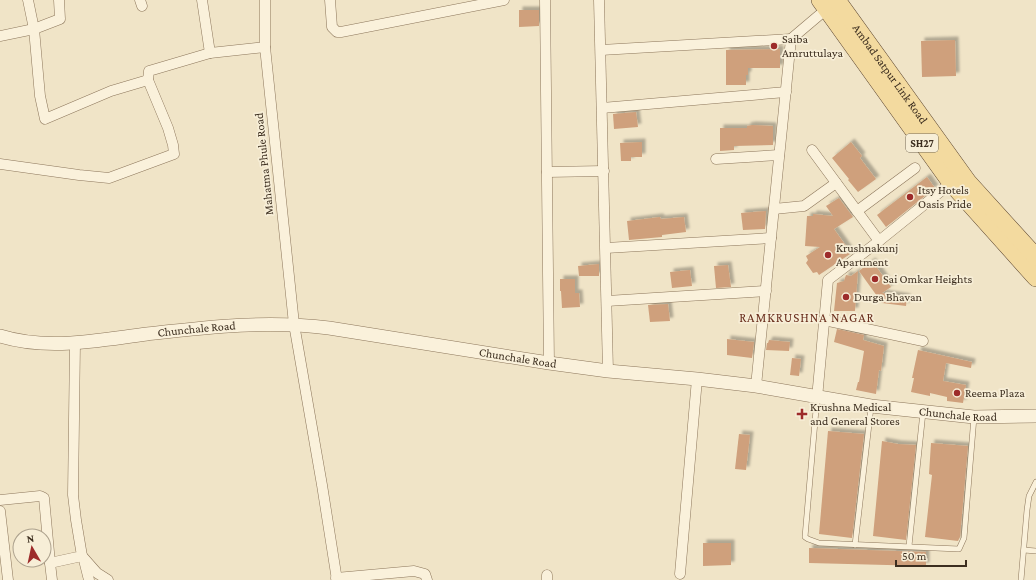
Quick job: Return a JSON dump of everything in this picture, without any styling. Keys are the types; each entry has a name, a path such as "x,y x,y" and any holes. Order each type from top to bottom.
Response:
{"main road":[{"name":"Ambad Satpur Link Road","path":"830,2 951,183 1036,278"},
{"name":"Ambad Satpur Link Road","path":"830,2 968,182 1036,257"}],"street":[{"path":"28,0 34,29 40,96 45,119 111,91 148,80"},
{"path":"0,36 34,29 60,19 59,0"},
{"path":"202,0 210,53"},
{"name":"Mahatma Phule Road","path":"265,0 265,47 294,324 322,485 336,579"},
{"path":"330,0 331,24 337,32 473,3 504,0"},
{"path":"545,0 549,363"},
{"path":"599,0 608,371"},
{"path":"601,50 791,39 830,2"},
{"path":"756,386 791,39"},
{"path":"0,164 79,176 109,178 174,154 168,128 148,80 149,71 210,53 265,47"},
{"path":"602,108 786,92"},
{"path":"812,150 879,241"},
{"path":"716,159 779,155"},
{"path":"857,211 916,168"},
{"path":"547,172 604,171"},
{"path":"774,209 804,206 836,183"},
{"path":"817,398 828,280 951,183"},
{"path":"606,248 771,238"},
{"path":"607,301 766,290"},
{"path":"824,320 923,341"},
{"name":"Chunchale Road","path":"0,336 34,343 76,343 215,326 260,323 294,324 329,328 608,371 756,386 817,398 871,406 974,417 1036,416"},
{"path":"76,343 74,495 76,520 82,556 89,580"},
{"path":"680,574 697,379"},
{"path":"0,500 40,496 44,498 47,528"},
{"path":"0,510 8,580"},
{"path":"52,563 82,556"},
{"path":"82,556 97,573 108,580"},
{"path":"51,568 52,580"},
{"path":"336,579 414,571 424,574 427,580"}],"lane":[{"path":"817,398 805,537 819,543 959,549 963,544 974,417"},
{"path":"855,545 871,406"},
{"path":"909,546 923,412"},
{"path":"1021,580 1029,496 1036,482"},
{"path":"1024,550 1036,551"}],"building":[{"path":"519,10 539,10 539,26 519,27"},
{"path":"955,40 956,76 922,77 921,41"},
{"path":"780,49 780,68 748,68 746,85 726,85 726,50"},
{"path":"636,112 638,127 614,129 613,114"},
{"path":"747,126 773,126 773,145 734,146 734,150 720,151 720,128 747,128"},
{"path":"642,142 642,157 631,157 631,161 621,161 620,143"},
{"path":"851,142 862,156 860,158 876,179 858,192 832,158"},
{"path":"927,177 935,188 886,227 877,215"},
{"path":"839,198 853,217 834,229 849,250 848,251 850,254 819,275 817,272 813,273 806,263 808,260 806,256 820,247 805,246 807,216 813,216 813,214 833,216 826,206"},
{"path":"766,211 765,229 743,230 741,213"},
{"path":"660,217 661,219 684,217 686,232 662,235 662,237 629,240 627,221"},
{"name":"Sai Omkar Heights","path":"872,261 891,287 882,293 907,297 906,306 882,303 859,271"},
{"path":"599,264 599,276 579,276 578,266"},
{"path":"728,265 731,287 716,288 714,266"},
{"path":"690,270 692,286 672,288 670,272"},
{"name":"Durga Bhavan","path":"858,271 855,311 834,311 837,283 844,281 846,275 851,276"},
{"path":"560,279 575,279 575,293 579,293 580,307 562,308"},
{"path":"668,304 670,321 650,322 648,305"},
{"path":"837,329 864,335 863,340 884,346 876,394 856,390 859,382 864,351 834,342"},
{"path":"727,339 754,342 752,358 727,355"},
{"path":"769,340 790,342 789,351 766,350"},
{"path":"918,350 972,362 971,368 946,363 943,381 966,385 963,403 947,401 947,397 930,393 930,396 911,392 914,378 912,378"},
{"path":"792,358 801,359 799,376 790,375"},
{"path":"828,431 864,434 852,538 819,534"},
{"path":"739,434 750,435 746,470 735,469"},
{"path":"882,441 916,445 906,540 873,536"},
{"path":"931,443 968,446 960,537 958,541 925,537 932,475 929,474"},
{"path":"703,543 731,543 731,565 703,566"},
{"path":"809,548 926,552 926,566 809,563"}],"place":[{"name":"Saiba Amruttulaya","path":"774,46"},
{"name":"Itsy Hotels Oasis Pride","path":"910,197"},
{"name":"Krushnakunj Apartment","path":"828,255"},
{"name":"Sai Omkar Heights","path":"875,279"},
{"name":"Durga Bhavan","path":"846,297"},
{"name":"Reema Plaza","path":"957,393"},
{"name":"Krushna Medical and General Stores","path":"802,414"}],"district":[{"name":"RAMKRUSHNA NAGAR","path":"807,317"}]}
